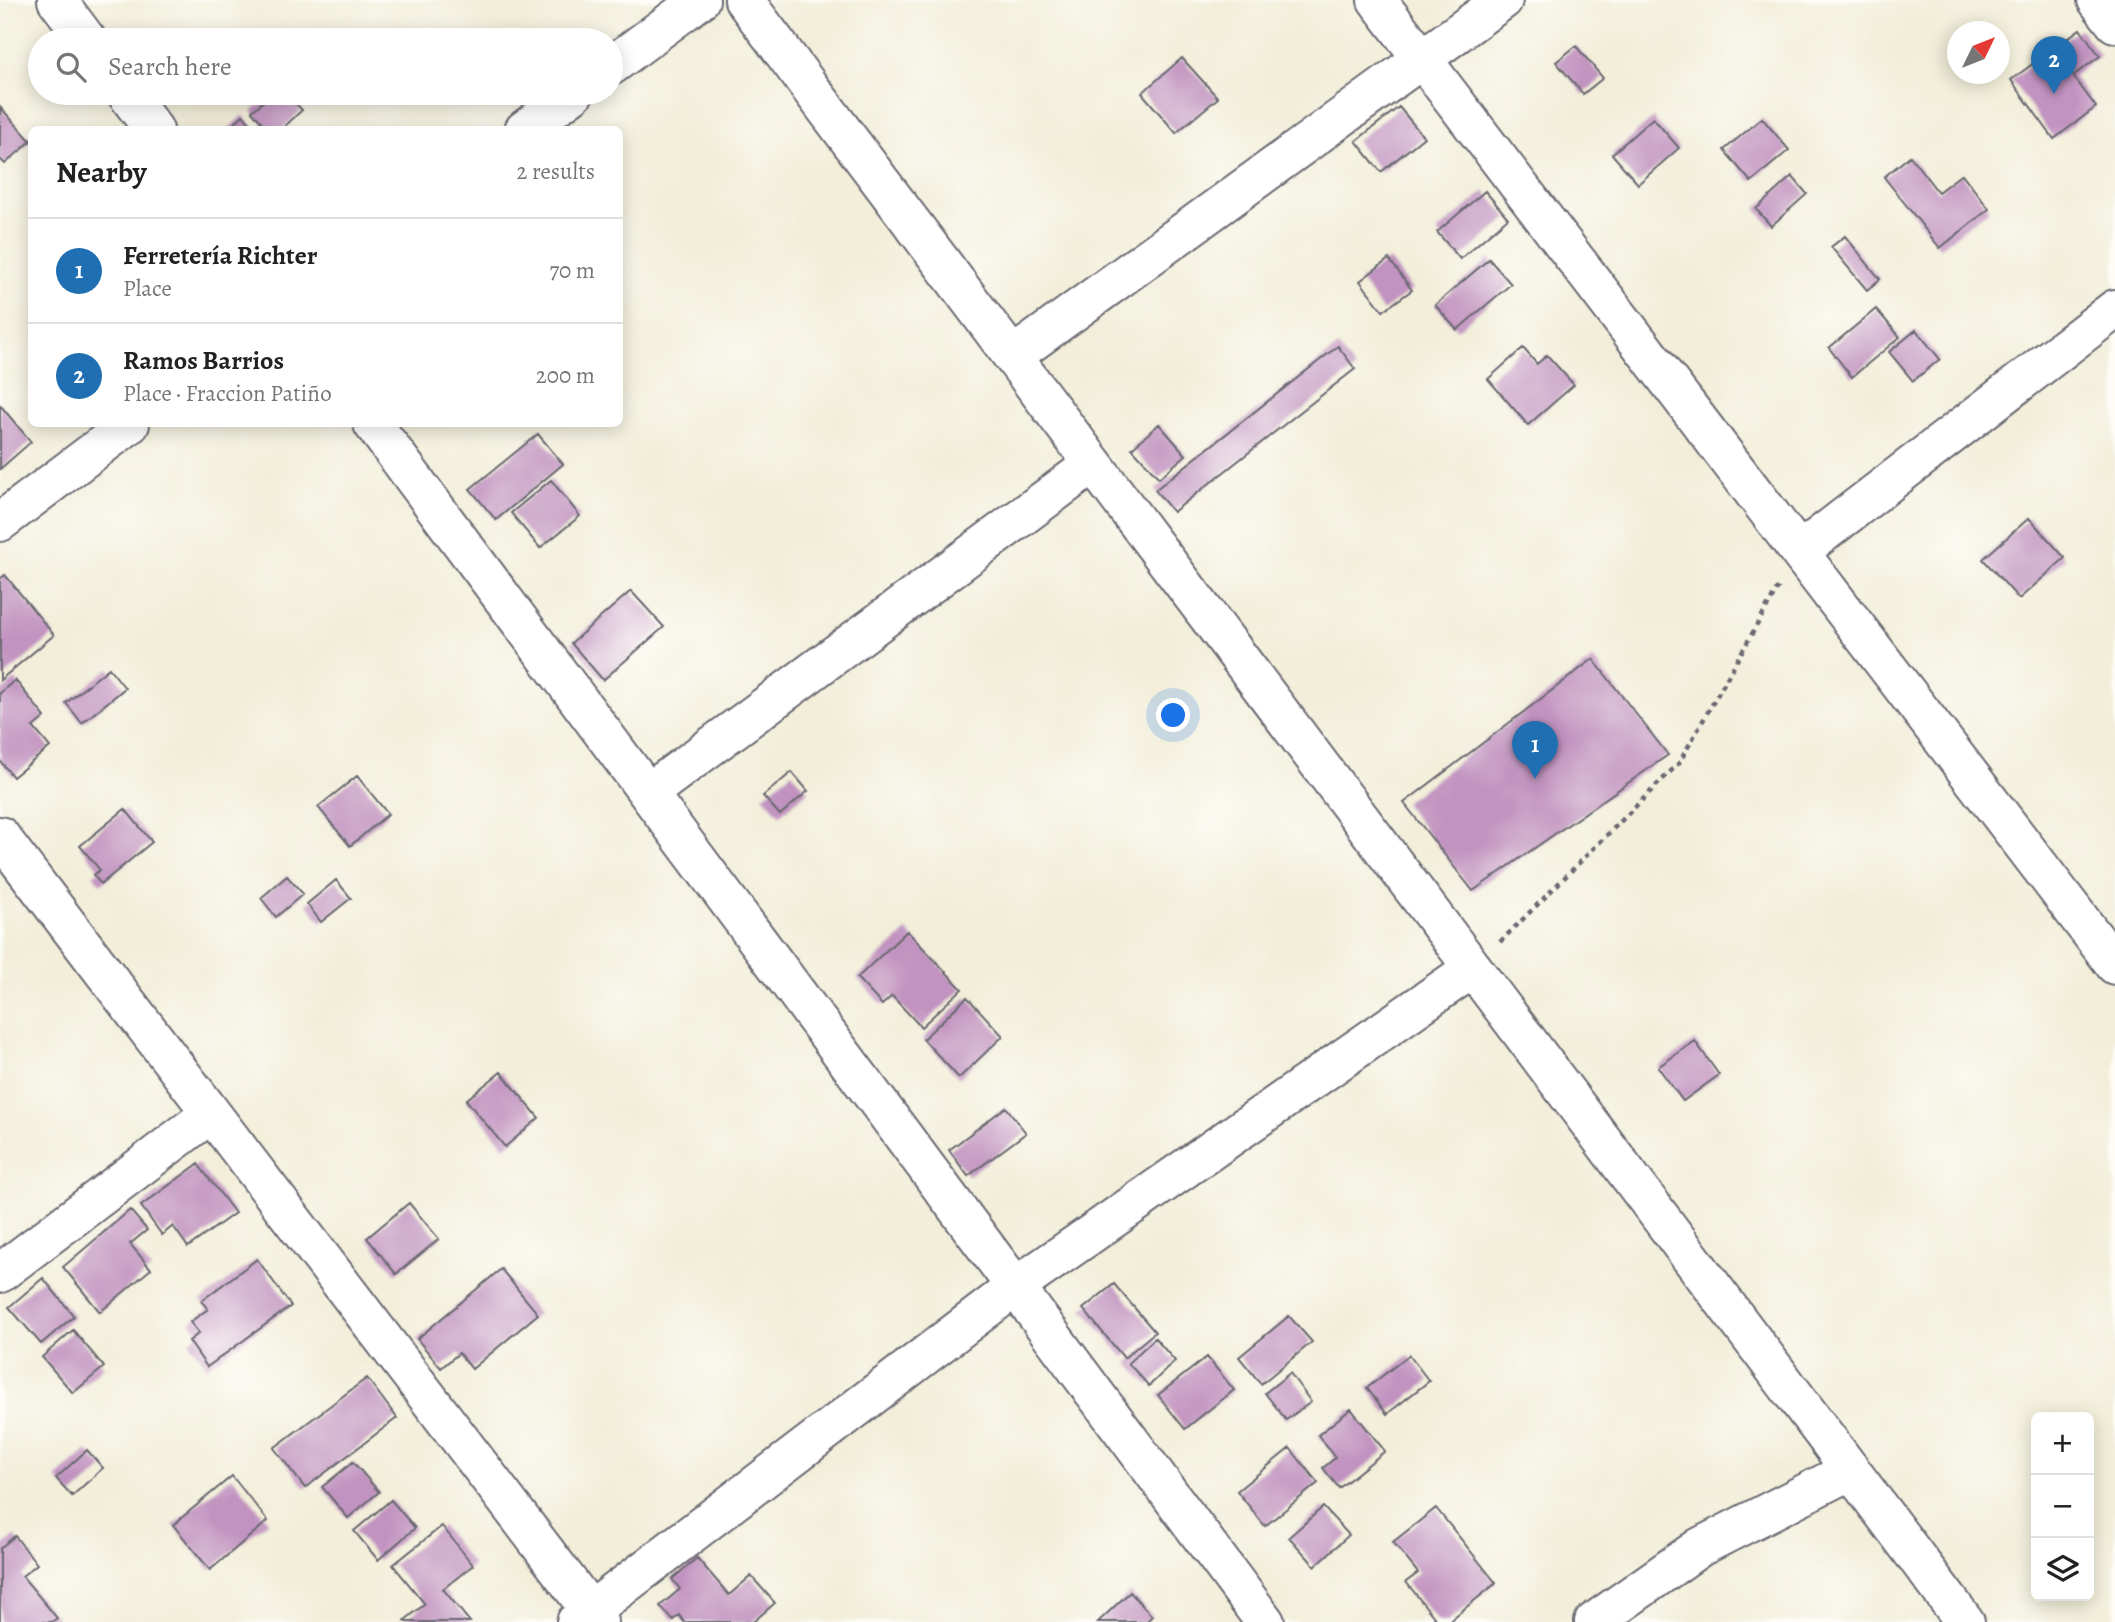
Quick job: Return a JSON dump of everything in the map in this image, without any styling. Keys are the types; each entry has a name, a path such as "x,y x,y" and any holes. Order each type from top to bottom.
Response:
{"street":[{"path":"57,0 78,28"},
{"path":"623,57 700,0"},
{"path":"744,0 1965,1622"},
{"path":"1377,0 2115,965"},
{"path":"1013,356 1503,0"},
{"path":"2097,0 2115,23"},
{"path":"135,105 151,126"},
{"path":"529,126 558,105"},
{"path":"1799,552 2115,309"},
{"path":"0,522 126,427"},
{"path":"375,427 1265,1622"},
{"path":"648,793 1093,464"},
{"path":"0,836 588,1618 1015,1287 1473,968"},
{"path":"0,1273 209,1114"},
{"path":"1594,1622 1700,1547 1851,1470"}],"path":[{"path":"1473,968 1679,763 1799,552"}],"building":[{"path":"2080,29 2100,56 2073,76 2096,107 2054,139 2011,80"},
{"path":"1576,46 1603,78 1583,94 1556,62"},
{"path":"1182,58 1218,98 1176,133 1142,93"},
{"path":"259,105 297,105 302,110 285,126 265,126 252,111"},
{"path":"0,107 28,138 28,144 5,164 0,159"},
{"path":"1399,107 1424,137 1381,172 1356,141"},
{"path":"243,115 253,126 231,126"},
{"path":"1653,118 1679,148 1638,184 1612,154"},
{"path":"1762,118 1789,150 1751,182 1724,150"},
{"path":"1910,156 1938,192 1962,174 1989,209 1940,248 1884,177"},
{"path":"1792,176 1807,194 1771,226 1756,209"},
{"path":"1485,191 1508,218 1460,259 1437,232"},
{"path":"1845,236 1880,279 1867,290 1831,247"},
{"path":"1389,259 1412,290 1383,311 1360,281"},
{"path":"1489,259 1511,284 1457,330 1435,305"},
{"path":"1876,309 1900,337 1852,377 1829,348"},
{"path":"1916,330 1940,359 1913,381 1889,352"},
{"path":"1338,346 1355,369 1173,512 1155,490"},
{"path":"1523,348 1537,364 1547,355 1574,385 1528,425 1488,379"},
{"path":"0,405 31,442 0,469"},
{"path":"1159,424 1186,455 1159,478 1132,448"},
{"path":"538,434 563,464 496,520 470,489"},
{"path":"551,480 580,516 540,548 511,513"},
{"path":"2029,518 2065,558 2019,599 1983,559"},
{"path":"5,575 54,635 0,680 0,579"},
{"path":"631,591 664,627 603,680 571,643"},
{"path":"1593,659 1668,755 1473,891 1404,803"},
{"path":"109,668 125,688 82,723 66,703"},
{"path":"15,680 45,717 33,727 50,747 13,777 0,761 0,693"},
{"path":"792,772 808,791 780,815 763,796"},
{"path":"357,776 388,814 350,846 318,807"},
{"path":"125,809 152,842 101,884 93,875 100,870 80,846"},
{"path":"287,876 303,894 276,917 261,898"},
{"path":"336,880 351,898 321,922 307,904"},
{"path":"907,931 962,989 921,1027 892,996 882,1005 857,978"},
{"path":"967,997 1003,1036 959,1078 923,1039"},
{"path":"1695,1041 1719,1075 1683,1101 1658,1067"},
{"path":"501,1072 539,1118 505,1147 466,1100"},
{"path":"1006,1107 1026,1133 968,1176 949,1150"},
{"path":"198,1164 235,1213 188,1247 173,1226 162,1235 141,1206"},
{"path":"409,1203 439,1239 396,1274 367,1238"},
{"path":"130,1210 147,1230 130,1244 151,1269 100,1312 63,1267"},
{"path":"257,1259 291,1306 207,1367 189,1341 199,1333 190,1322 208,1309 201,1301"},
{"path":"501,1269 538,1314 472,1369 459,1353 441,1368 417,1339"},
{"path":"43,1278 74,1316 41,1344 9,1307"},
{"path":"1114,1284 1155,1332 1124,1358 1083,1309"},
{"path":"1289,1316 1312,1342 1261,1384 1239,1357"},
{"path":"73,1330 104,1367 73,1393 42,1357"},
{"path":"1155,1338 1175,1361 1149,1386 1128,1363"},
{"path":"1409,1355 1429,1381 1387,1414 1367,1388"},
{"path":"1207,1357 1234,1390 1185,1429 1158,1395"},
{"path":"1290,1373 1311,1402 1286,1420 1265,1393"},
{"path":"367,1378 397,1418 305,1488 274,1448"},
{"path":"1351,1409 1385,1451 1339,1488 1323,1468 1335,1458 1318,1435"},
{"path":"1290,1448 1318,1483 1265,1526 1237,1491"},
{"path":"87,1450 103,1468 72,1496 56,1478"},
{"path":"353,1462 379,1492 348,1518 322,1487"},
{"path":"232,1476 268,1521 210,1570 173,1525"},
{"path":"391,1500 415,1528 378,1560 354,1531"},
{"path":"1323,1507 1349,1535 1315,1566 1289,1537"},
{"path":"1436,1508 1496,1583 1448,1622 1438,1622 1406,1582 1418,1573 1393,1542"},
{"path":"442,1526 473,1565 443,1589 470,1622 406,1622 405,1620 425,1604 393,1565"},
{"path":"15,1536 37,1564 22,1576 57,1618 52,1622 0,1622 0,1548"},
{"path":"697,1558 729,1595 751,1576 775,1603 753,1622 684,1622 679,1615 673,1620 660,1606 680,1589 672,1579"},
{"path":"1130,1592 1152,1616 1146,1622 1098,1622"}],"place":[{"name":"Ramos Barrios","path":"2054,94"},
{"name":"Ferretería Richter","path":"1535,779"}]}
